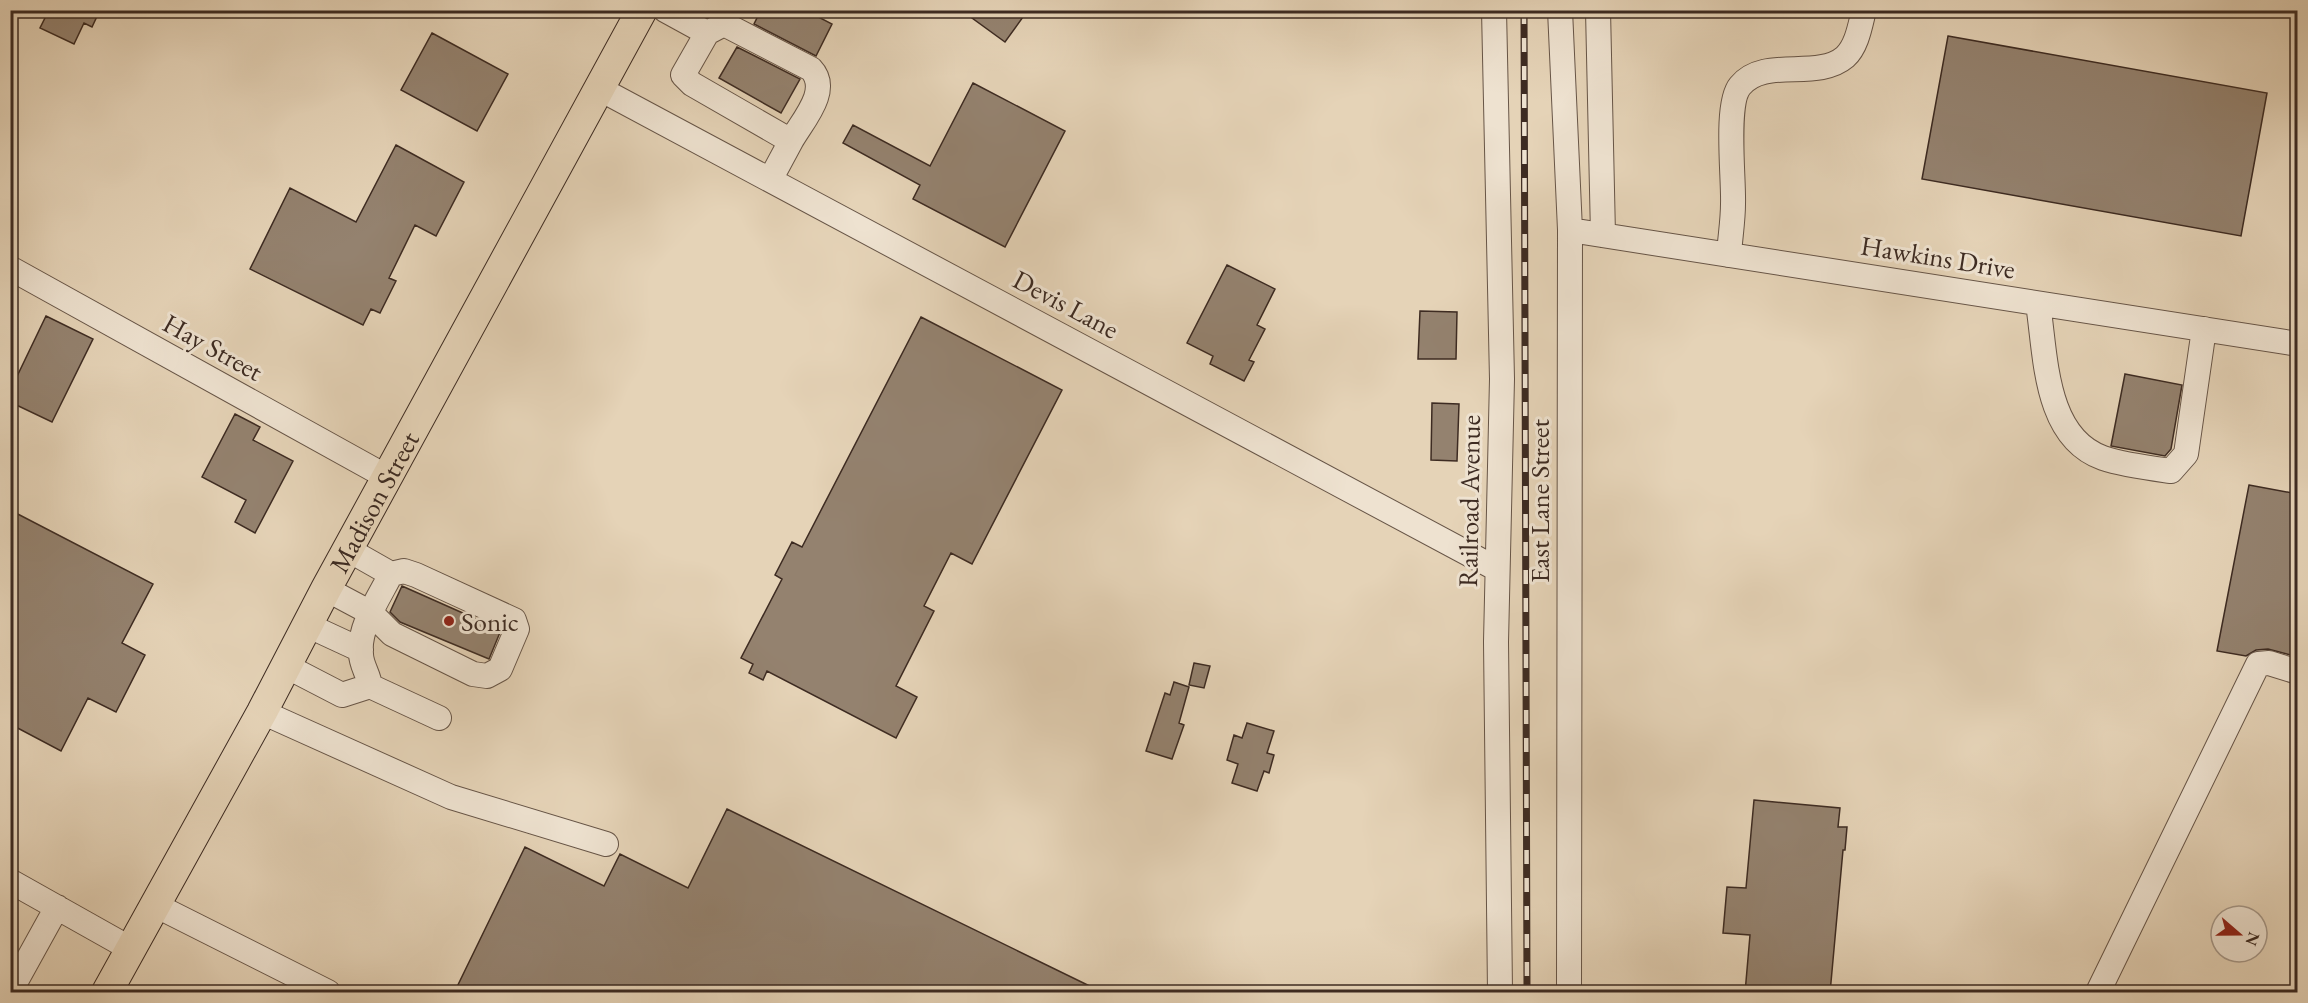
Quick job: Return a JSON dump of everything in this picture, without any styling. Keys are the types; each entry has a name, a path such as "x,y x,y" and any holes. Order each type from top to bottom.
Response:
{"main road":[{"name":"Madison Street","path":"107,993 262,712 347,549 642,10"}],"street":[{"path":"665,10 707,33"},
{"name":"Railroad Avenue","path":"1494,10 1502,379 1497,559 1500,993"},
{"path":"1729,255 1733,204 1732,105 1740,86 1759,73 1824,65 1844,57 1855,42 1864,10"},
{"path":"1560,18 1598,19 1603,154 1603,235"},
{"name":"East Lane Street","path":"1560,18 1570,230 1569,993"},
{"path":"770,180 820,91 819,77 811,69 724,24 707,33 683,75 692,84 791,141"},
{"path":"1562,66 1600,66"},
{"name":"Devis Lane","path":"600,89 1495,568 1497,559"},
{"path":"1564,109 1601,110"},
{"path":"1566,152 1603,154"},
{"name":"Hawkins Drive","path":"1570,230 2298,344"},
{"name":"Hay Street","path":"10,268 387,477"},
{"path":"2038,304 2054,400 2069,434 2101,457 2146,468 2171,471 2186,454 2204,330"},
{"path":"326,589 371,613 392,634 473,674 487,676 500,669 517,628 513,620 416,575 404,572 391,574 347,549"},
{"path":"370,686 361,650 371,613 391,574"},
{"path":"307,625 361,650"},
{"path":"2098,993 2258,664 2269,663 2298,672"},
{"path":"286,666 342,694 370,686 439,718"},
{"path":"262,712 451,797 606,844"},
{"path":"10,881 131,949"},
{"path":"155,904 328,993"},
{"path":"10,992 57,907"}],"building":[{"path":"49,10 100,10 92,27 84,23 74,44 40,28"},
{"path":"761,10 805,10 832,24 816,56 754,24"},
{"path":"961,10 1028,10 1005,42"},
{"path":"432,33 508,74 477,131 401,90"},
{"path":"1948,36 2267,93 2241,236 1922,179"},
{"path":"737,47 800,79 781,113 719,78"},
{"path":"973,83 1065,131 1005,247 913,199 920,185 843,143 853,125 930,166"},
{"path":"396,145 464,182 436,236 415,225 389,278 396,281 380,313 371,309 363,325 250,269 290,188 356,222"},
{"path":"1227,265 1275,289 1257,325 1265,329 1249,360 1254,362 1244,381 1210,364 1213,356 1187,343"},
{"path":"1420,311 1457,312 1456,359 1418,359"},
{"path":"46,316 93,339 52,422 10,402 10,391"},
{"path":"921,317 1062,390 972,564 951,553 924,606 934,611 896,686 917,697 896,738 767,671 763,680 749,673 753,664 741,658 782,579 775,575 792,542 802,547"},
{"path":"2125,374 2182,385 2171,449 2165,456 2111,446"},
{"path":"1432,403 1459,404 1457,461 1431,460"},
{"path":"235,414 260,427 253,440 293,461 255,533 235,522 246,500 202,477"},
{"path":"2249,485 2298,494 2298,657 2268,649 2256,650 2246,656 2217,651"},
{"path":"10,510 153,584 122,643 145,655 116,712 88,698 61,751 10,724 10,575 17,563 10,560"},
{"name":"Sonic","path":"402,586 501,630 489,659 400,622 390,612"},
{"path":"1194,663 1210,666 1204,688 1189,685"},
{"path":"1174,682 1189,687 1179,723 1184,725 1172,759 1146,751 1165,693 1170,695"},
{"path":"1247,723 1274,731 1267,753 1274,755 1269,773 1264,771 1257,791 1232,783 1238,764 1227,760 1234,735 1242,738"},
{"path":"1754,800 1840,808 1838,827 1847,827 1830,993 1745,993 1750,935 1723,933 1727,887 1746,888"},
{"path":"727,809 1104,993 454,993 525,847 604,886 620,854 688,888"}],"railway":[{"path":"1524,10 1527,992"}],"place":[{"name":"Sonic","path":"449,621"}]}
